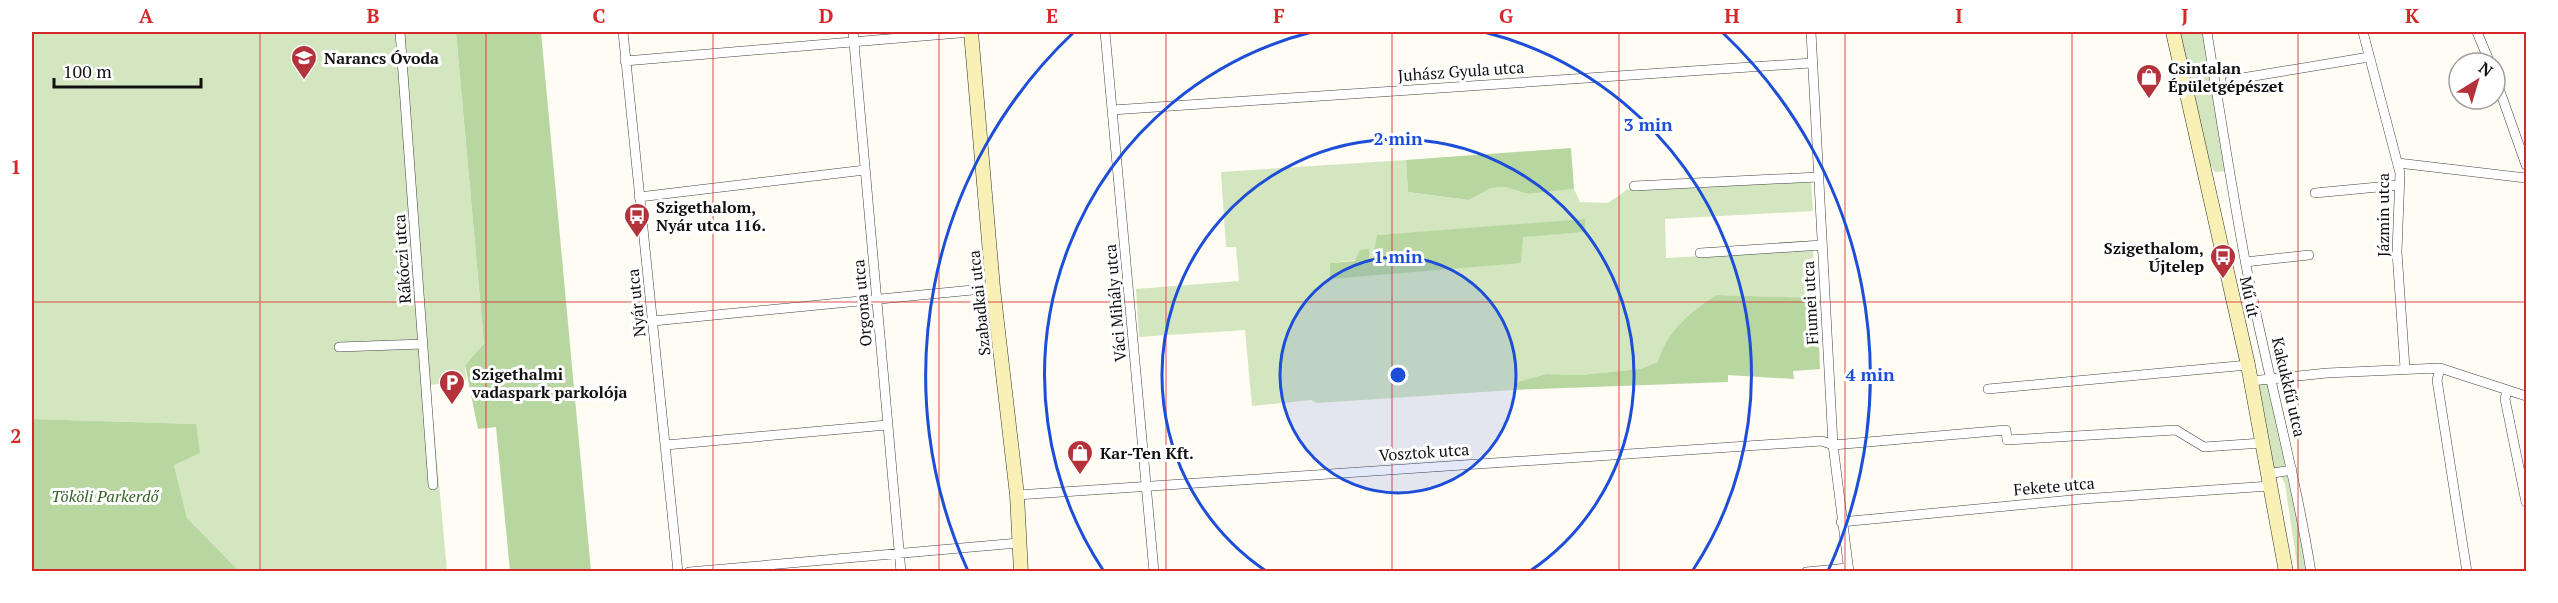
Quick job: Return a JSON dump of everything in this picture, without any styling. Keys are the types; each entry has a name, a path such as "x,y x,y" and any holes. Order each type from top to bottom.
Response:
{"street":[{"name":"Rákóczi utca","path":"400,32 433,485"},
{"name":"Nyár utca","path":"623,32 678,572"},
{"path":"625,61 854,37 971,32"},
{"name":"Szabadkai utca","path":"971,32 993,288 1017,495 1021,572"},
{"name":"Váci Mihály utca","path":"1105,32 1154,572"},
{"name":"Fiumei utca","path":"1811,32 1833,445 1848,570"},
{"name":"Mű út","path":"2173,32 2248,365 2286,572"},
{"name":"Kakukkfű utca","path":"2207,32 2245,262 2272,378 2278,418 2287,441 2311,572"},
{"name":"Jázmin utca","path":"2363,32 2398,163 2397,252 2405,368"},
{"path":"2477,32 2485,51"},
{"name":"Orgona utca","path":"854,37 901,572"},
{"path":"2230,80 2369,57"},
{"name":"Juhász Gyula utca","path":"1112,110 1811,63"},
{"path":"2507,111 2526,165"},
{"path":"2398,163 2526,178"},
{"path":"639,196 865,170"},
{"path":"1634,186 1818,177"},
{"path":"2315,193 2399,185"},
{"path":"1700,253 1821,245"},
{"path":"2245,262 2309,255"},
{"path":"653,321 993,288"},
{"path":"339,347 423,344"},
{"path":"1988,389 2248,365"},
{"path":"2251,381 2405,368 2440,368 2526,396"},
{"path":"2440,368 2437,380 2467,572"},
{"path":"2506,390 2505,399 2526,502"},
{"path":"666,445 887,424"},
{"name":"Vosztok utca","path":"1017,495 1822,441 1833,445 2006,430 2007,440 2176,430 2205,447 2262,443"},
{"name":"Fekete utca","path":"1841,522 2269,480 2292,470"},
{"path":"689,572 1019,543"},
{"path":"1806,572 1848,570"}],"green space":[{"path":"32,32 456,32 484,345 465,365 466,381 430,385 447,571 239,571 187,518 174,465 196,424 32,419"},
{"path":"456,32 541,32 591,571 510,571 496,427 478,429 465,365 484,344"},
{"path":"2179,32 2204,32 2226,171 2215,172 2210,164"},
{"path":"1571,148 1574,189 1528,194 1505,187 1491,188 1469,200 1408,192 1406,160"},
{"path":"1406,160 1408,192 1469,200 1491,188 1505,187 1528,194 1574,189 1580,202 1608,203 1628,189 1811,179 1813,211 1665,219 1666,258 1813,250 1817,298 1717,295 1658,362 1640,369 1581,375 1546,374 1517,382 1513,390 1317,403 1311,400 1252,406 1245,330 1139,337 1136,289 1239,281 1236,247 1226,247 1221,172","holes":["1585,220 1584,232 1522,237 1521,262 1330,263 1373,258 1378,235"]},
{"path":"1585,219 1585,232 1523,237 1521,263 1330,279 1330,263 1355,261 1360,250 1369,249 1369,258 1373,258 1377,235"},
{"path":"1717,295 1817,298 1820,369 1793,371 1794,379 1728,375 1728,382 1513,390 1517,382 1546,374 1581,375 1640,369 1658,362 1673,332 1698,308"},
{"path":"2272,378 2311,571 2298,571 2285,484 2279,473 2274,471 2251,381"},
{"name":"Tököli Parkerdő","path":"32,419 196,424 200,453 174,465 187,518 239,571 32,571"}],"place":[{"name":"Narancs Óvoda","path":"304,81"},
{"name":"Csintalan Épületgépészet","path":"2149,100"},
{"name":"Szigethalom, Nyár utca 116.","path":"637,239"},
{"name":"Szigethalom, Újtelep","path":"2223,280"},
{"name":"Szigethalmi vadaspark parkolója","path":"452,406"},
{"name":"Kar-Ten Kft.","path":"1080,476"}]}
